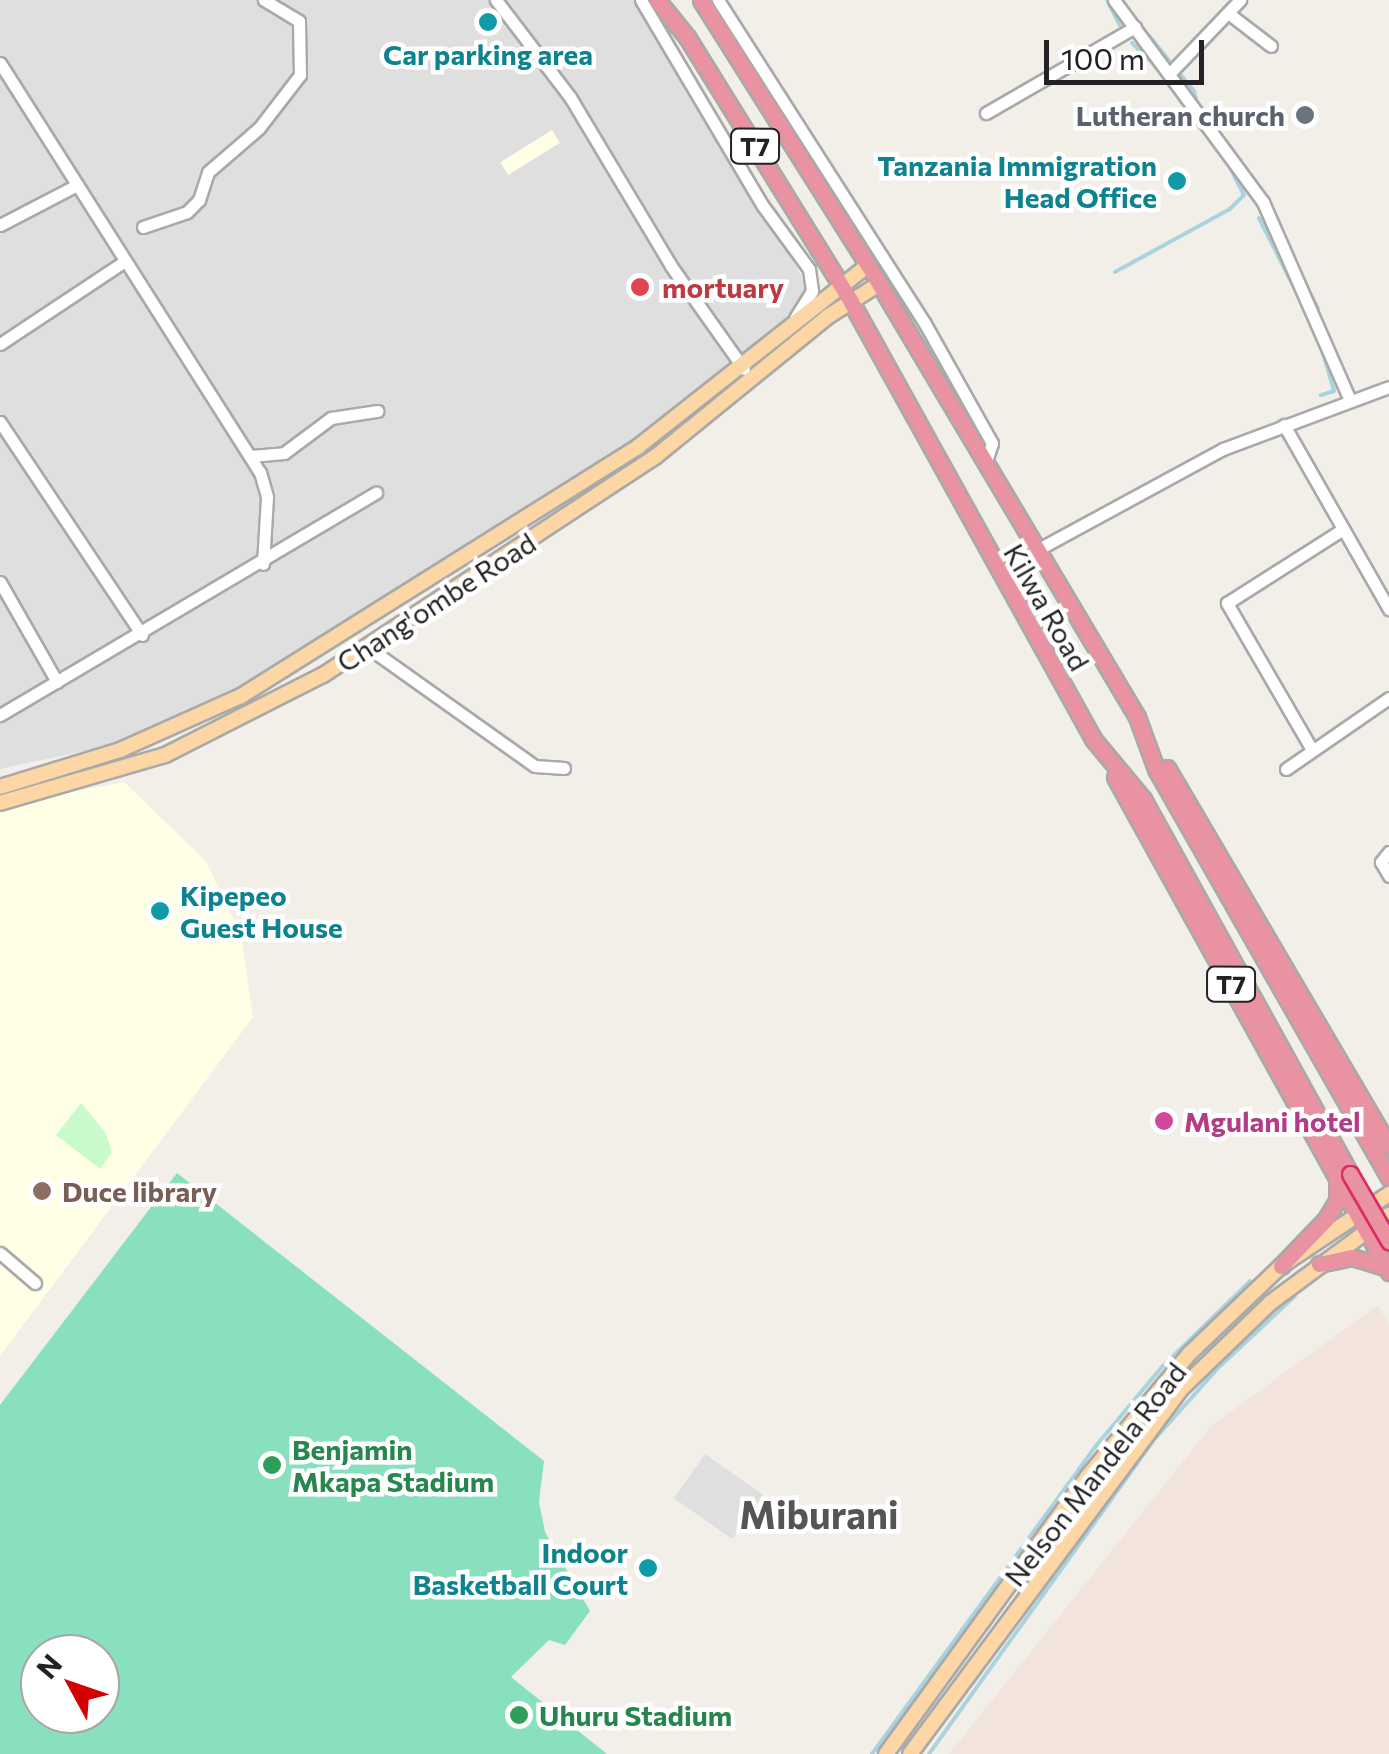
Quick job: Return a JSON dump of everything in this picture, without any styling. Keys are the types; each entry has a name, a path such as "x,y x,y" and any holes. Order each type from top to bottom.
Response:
{"highway":[{"name":"Kilwa Road","path":"657,0 851,302 1093,739 1143,799 1389,1242"},
{"name":"Kilwa Road","path":"701,0 868,265 1136,717 1156,769 1389,1178"},
{"name":"T7","path":"1136,717 1388,1142"},
{"name":"T7","path":"1093,739 1334,1165 1360,1224 1388,1270"},
{"path":"1281,1266 1337,1201 1334,1165"},
{"path":"1319,1264 1352,1257 1388,1270"}],"main road":[{"path":"812,311 823,294 827,264"},
{"name":"Chang'ombe Road","path":"0,787 120,750 230,702 639,446 744,369 868,265"},
{"name":"Chang'ombe Road","path":"0,803 165,756 254,712 366,646 655,457 827,317 879,284"},
{"path":"827,317 863,323"},
{"name":"Nelson Mandela Road","path":"910,1754 1152,1423 1238,1331 1319,1264 1389,1194"},
{"name":"Nelson Mandela Road","path":"886,1754 1134,1417 1281,1266 1360,1224 1389,1215"}],"street":[{"path":"143,227 187,212 215,164 288,96 300,75 302,31 276,3 264,0"},
{"path":"496,0 570,97 672,266 744,369"},
{"path":"641,0 760,201 809,269 812,292 782,336"},
{"path":"718,0 924,322 992,443 986,464"},
{"path":"1114,0 1263,202 1349,398"},
{"path":"1169,74 1240,0"},
{"path":"1228,12 1271,46"},
{"path":"986,113 1134,27"},
{"path":"0,63 250,456 267,498 263,564"},
{"path":"0,225 77,185"},
{"path":"0,344 125,261"},
{"path":"1035,551 1224,449 1349,398 1389,387"},
{"path":"250,456 284,453 331,418 378,411"},
{"path":"0,422 142,635"},
{"path":"1284,425 1389,609"},
{"path":"1,713 142,635 376,493"},
{"path":"1311,748 1227,603 1343,529"},
{"path":"0,582 57,682"},
{"path":"366,646 536,766 564,768"},
{"path":"1286,768 1389,698"},
{"path":"1389,852 1381,862 1389,876"},
{"path":"0,1253 35,1282"}],"shaded area":[{"path":"0,0 635,0 809,288 768,345 679,426 407,592 206,705 117,744 0,769"},
{"path":"552,130 560,143 508,175 500,162"},
{"path":"124,782 206,861 241,935 253,1017 0,1356 0,806"},
{"path":"1378,1305 1389,1325 1389,1754 949,1754 1212,1425"},
{"path":"705,1454 763,1495 732,1539 674,1498"}],"green space":[{"path":"81,1103 105,1132 112,1152 100,1169 56,1135"},
{"name":"Benjamin Mkapa Stadium","path":"177,1173 544,1461 539,1502 545,1532 590,1611 565,1645 549,1640 511,1677 607,1754 0,1754 0,1405"}],"waterway":[{"path":"1107,0 1120,25"},
{"path":"1132,15 1194,91 1198,107"},
{"path":"1132,43 1155,65"},
{"path":"1115,272 1230,209 1244,195 1229,165"},
{"path":"1259,218 1301,301"},
{"path":"1304,282 1318,308"},
{"path":"1321,346 1334,391 1321,395"},
{"path":"872,1754 1095,1447 1162,1367 1250,1281"},
{"path":"929,1754 1152,1442 1218,1368 1295,1296"}],"place":[{"name":"Car parking area","path":"488,22"},
{"name":"Lutheran church","path":"1305,115"},
{"name":"Tanzania Immigration Head Office","path":"1177,181"},
{"name":"mortuary","path":"640,287"},
{"name":"Kipepeo Guest House","path":"160,911"},
{"name":"Mgulani hotel","path":"1164,1121"},
{"name":"Duce library","path":"42,1191"},
{"name":"Benjamin Mkapa Stadium","path":"272,1465"},
{"name":"Indoor Basketball Court","path":"648,1568"},
{"name":"Uhuru Stadium","path":"519,1715"}],"district":[{"name":"Miburani","path":"819,1514"}]}
